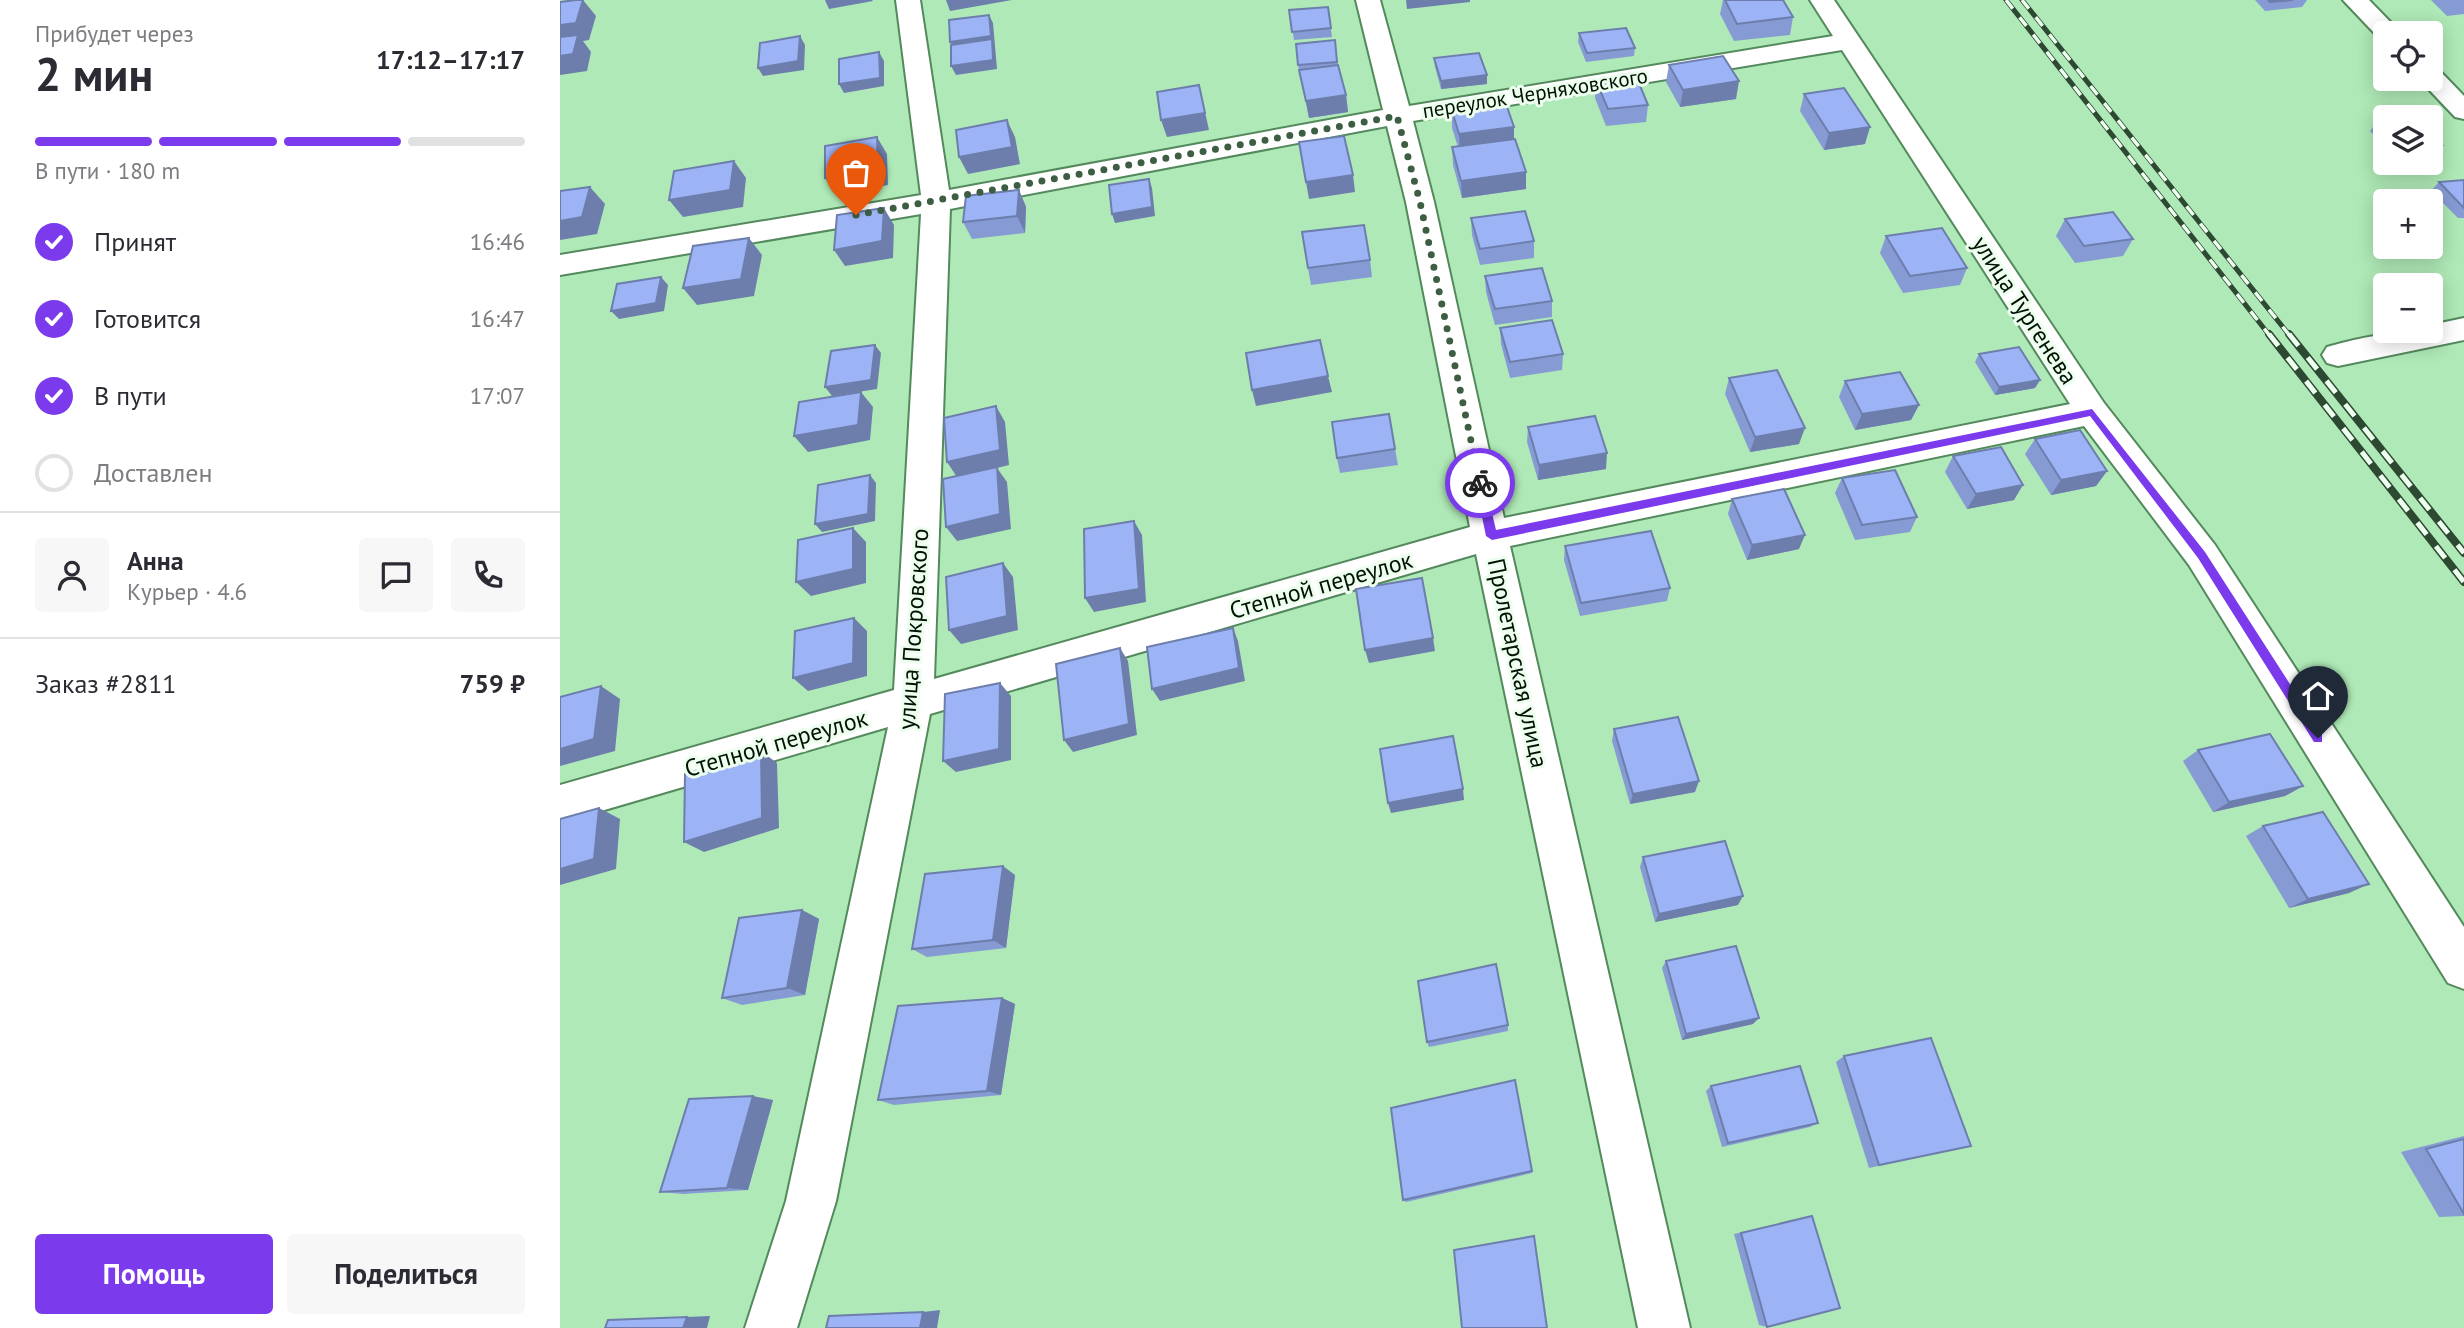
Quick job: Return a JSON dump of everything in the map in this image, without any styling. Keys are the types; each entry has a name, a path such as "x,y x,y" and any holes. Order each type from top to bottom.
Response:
{"street":[{"name":"улица Покровского","path":"771,1328 811,1201 913,704 936,202 908,0"},
{"name":"Пролетарская улица","path":"1368,0 1420,202 1525,702 1664,1328"},
{"name":"улица Тургенева","path":"1822,0 2092,412 2202,555 2464,967"},
{"path":"2355,0 2376,21"},
{"name":"переулок Черняховского","path":"560,265 936,202 1397,116 1848,41"},
{"path":"2443,89 2464,111"},
{"path":"2338,355 2464,329"},
{"name":"Степной переулок","path":"560,804 1492,536 2092,412"}],"building":[{"path":"583,0 576,23 560,25 560,2"},
{"path":"1725,0 1783,0 1793,17 1737,24"},
{"path":"1328,7 1331,28 1292,32 1289,10"},
{"path":"989,15 991,36 950,42 949,20"},
{"path":"1626,28 1635,48 1587,53 1579,33"},
{"path":"578,35 573,54 560,56 560,37"},
{"path":"800,36 798,61 758,68 760,43"},
{"path":"992,39 993,60 951,66 951,45"},
{"path":"1335,40 1337,62 1298,65 1296,44"},
{"path":"879,52 880,78 839,84 839,59"},
{"path":"1479,53 1487,75 1441,81 1434,58"},
{"path":"1723,56 1739,81 1683,90 1669,65"},
{"path":"1338,65 1346,95 1306,101 1299,70"},
{"path":"1636,76 1648,105 1608,109 1596,81"},
{"path":"1199,85 1205,113 1161,120 1157,92"},
{"path":"1844,88 1870,127 1829,133 1804,94"},
{"path":"1506,104 1514,127 1459,134 1452,111"},
{"path":"1007,120 1012,147 959,157 956,130"},
{"path":"1344,136 1353,175 1306,182 1299,142"},
{"path":"877,137 878,168 825,178 825,146"},
{"path":"1515,139 1526,172 1461,181 1452,147"},
{"path":"734,161 730,190 669,200 674,171"},
{"path":"1149,179 1152,207 1112,214 1109,185"},
{"path":"2464,180 2464,208 2439,182"},
{"path":"590,187 582,217 560,221 560,191"},
{"path":"1019,190 1017,216 963,222 966,196"},
{"path":"884,208 882,241 834,250 837,215"},
{"path":"1525,211 1534,241 1480,249 1471,218"},
{"path":"2113,212 2133,239 2084,246 2065,219"},
{"path":"1364,225 1370,260 1308,268 1302,232"},
{"path":"1942,228 1967,268 1910,276 1886,236"},
{"path":"749,238 741,279 683,288 693,246"},
{"path":"1542,268 1552,301 1495,309 1485,276"},
{"path":"661,277 656,303 611,311 617,284"},
{"path":"1552,320 1563,354 1510,362 1500,328"},
{"path":"1320,340 1328,376 1252,390 1246,353"},
{"path":"875,345 871,380 825,387 831,351"},
{"path":"2019,347 2040,380 1999,387 1979,354"},
{"path":"1777,370 1805,428 1755,437 1729,378"},
{"path":"1900,372 1919,405 1862,414 1845,381"},
{"path":"861,392 858,425 794,436 799,402"},
{"path":"996,406 1000,450 947,462 944,418"},
{"path":"1389,414 1395,449 1337,458 1332,422"},
{"path":"1595,416 1607,453 1539,465 1528,427"},
{"path":"2080,430 2107,471 2061,480 2035,439"},
{"path":"2001,447 2023,485 1976,494 1953,456"},
{"path":"997,467 1000,514 946,527 943,479"},
{"path":"1895,470 1917,517 1862,525 1842,478"},
{"path":"870,475 868,514 815,524 818,485"},
{"path":"1784,489 1805,535 1752,545 1732,499"},
{"path":"1134,521 1139,589 1085,598 1084,529"},
{"path":"853,528 853,569 796,582 798,540"},
{"path":"1651,531 1670,588 1581,603 1565,546"},
{"path":"1003,563 1007,616 949,630 946,577"},
{"path":"1422,578 1433,638 1365,650 1356,589"},
{"path":"854,618 853,663 793,678 795,631"},
{"path":"1233,628 1239,668 1152,689 1147,647"},
{"path":"1120,648 1129,724 1064,740 1056,664"},
{"path":"1000,683 999,749 943,761 945,694"},
{"path":"601,686 594,739 560,749 560,697"},
{"path":"1678,717 1699,781 1633,794 1614,729"},
{"path":"2270,734 2303,786 2229,802 2198,750"},
{"path":"1453,736 1463,789 1388,803 1380,749"},
{"path":"761,751 762,818 684,842 685,774"},
{"path":"599,808 594,859 560,869 560,819"},
{"path":"2323,812 2369,884 2308,899 2263,826"},
{"path":"1725,841 1743,896 1659,914 1643,857"},
{"path":"1003,866 993,940 912,949 925,874"},
{"path":"802,910 787,988 722,998 739,918"},
{"path":"1736,946 1759,1018 1686,1034 1666,961"},
{"path":"1496,964 1508,1025 1427,1042 1418,981"},
{"path":"1002,998 987,1091 878,1100 898,1006"},
{"path":"1931,1038 1971,1146 1879,1165 1844,1056"},
{"path":"1800,1066 1818,1123 1728,1143 1711,1086"},
{"path":"1515,1080 1532,1171 1403,1200 1391,1108"},
{"path":"753,1096 727,1188 660,1192 689,1099"},
{"path":"2464,1139 2464,1214 2426,1149"},
{"path":"1812,1216 1840,1308 1767,1327 1741,1233"},
{"path":"1534,1236 1547,1328 1462,1328 1454,1250"},
{"path":"923,1312 920,1328 826,1328 829,1316"},
{"path":"687,1317 683,1328 605,1328 608,1320"}],"railway":[{"path":"2006,0 2270,336"},
{"path":"2022,0 2290,336"},
{"path":"2269,334 2464,582"},
{"path":"2289,334 2464,553"}],"way so far":[{"path":"856,215 1397,116 1420,202 1480,483"}],"route":[{"path":"1480,483 1492,536 2092,412 2202,555 2318,738"}]}
